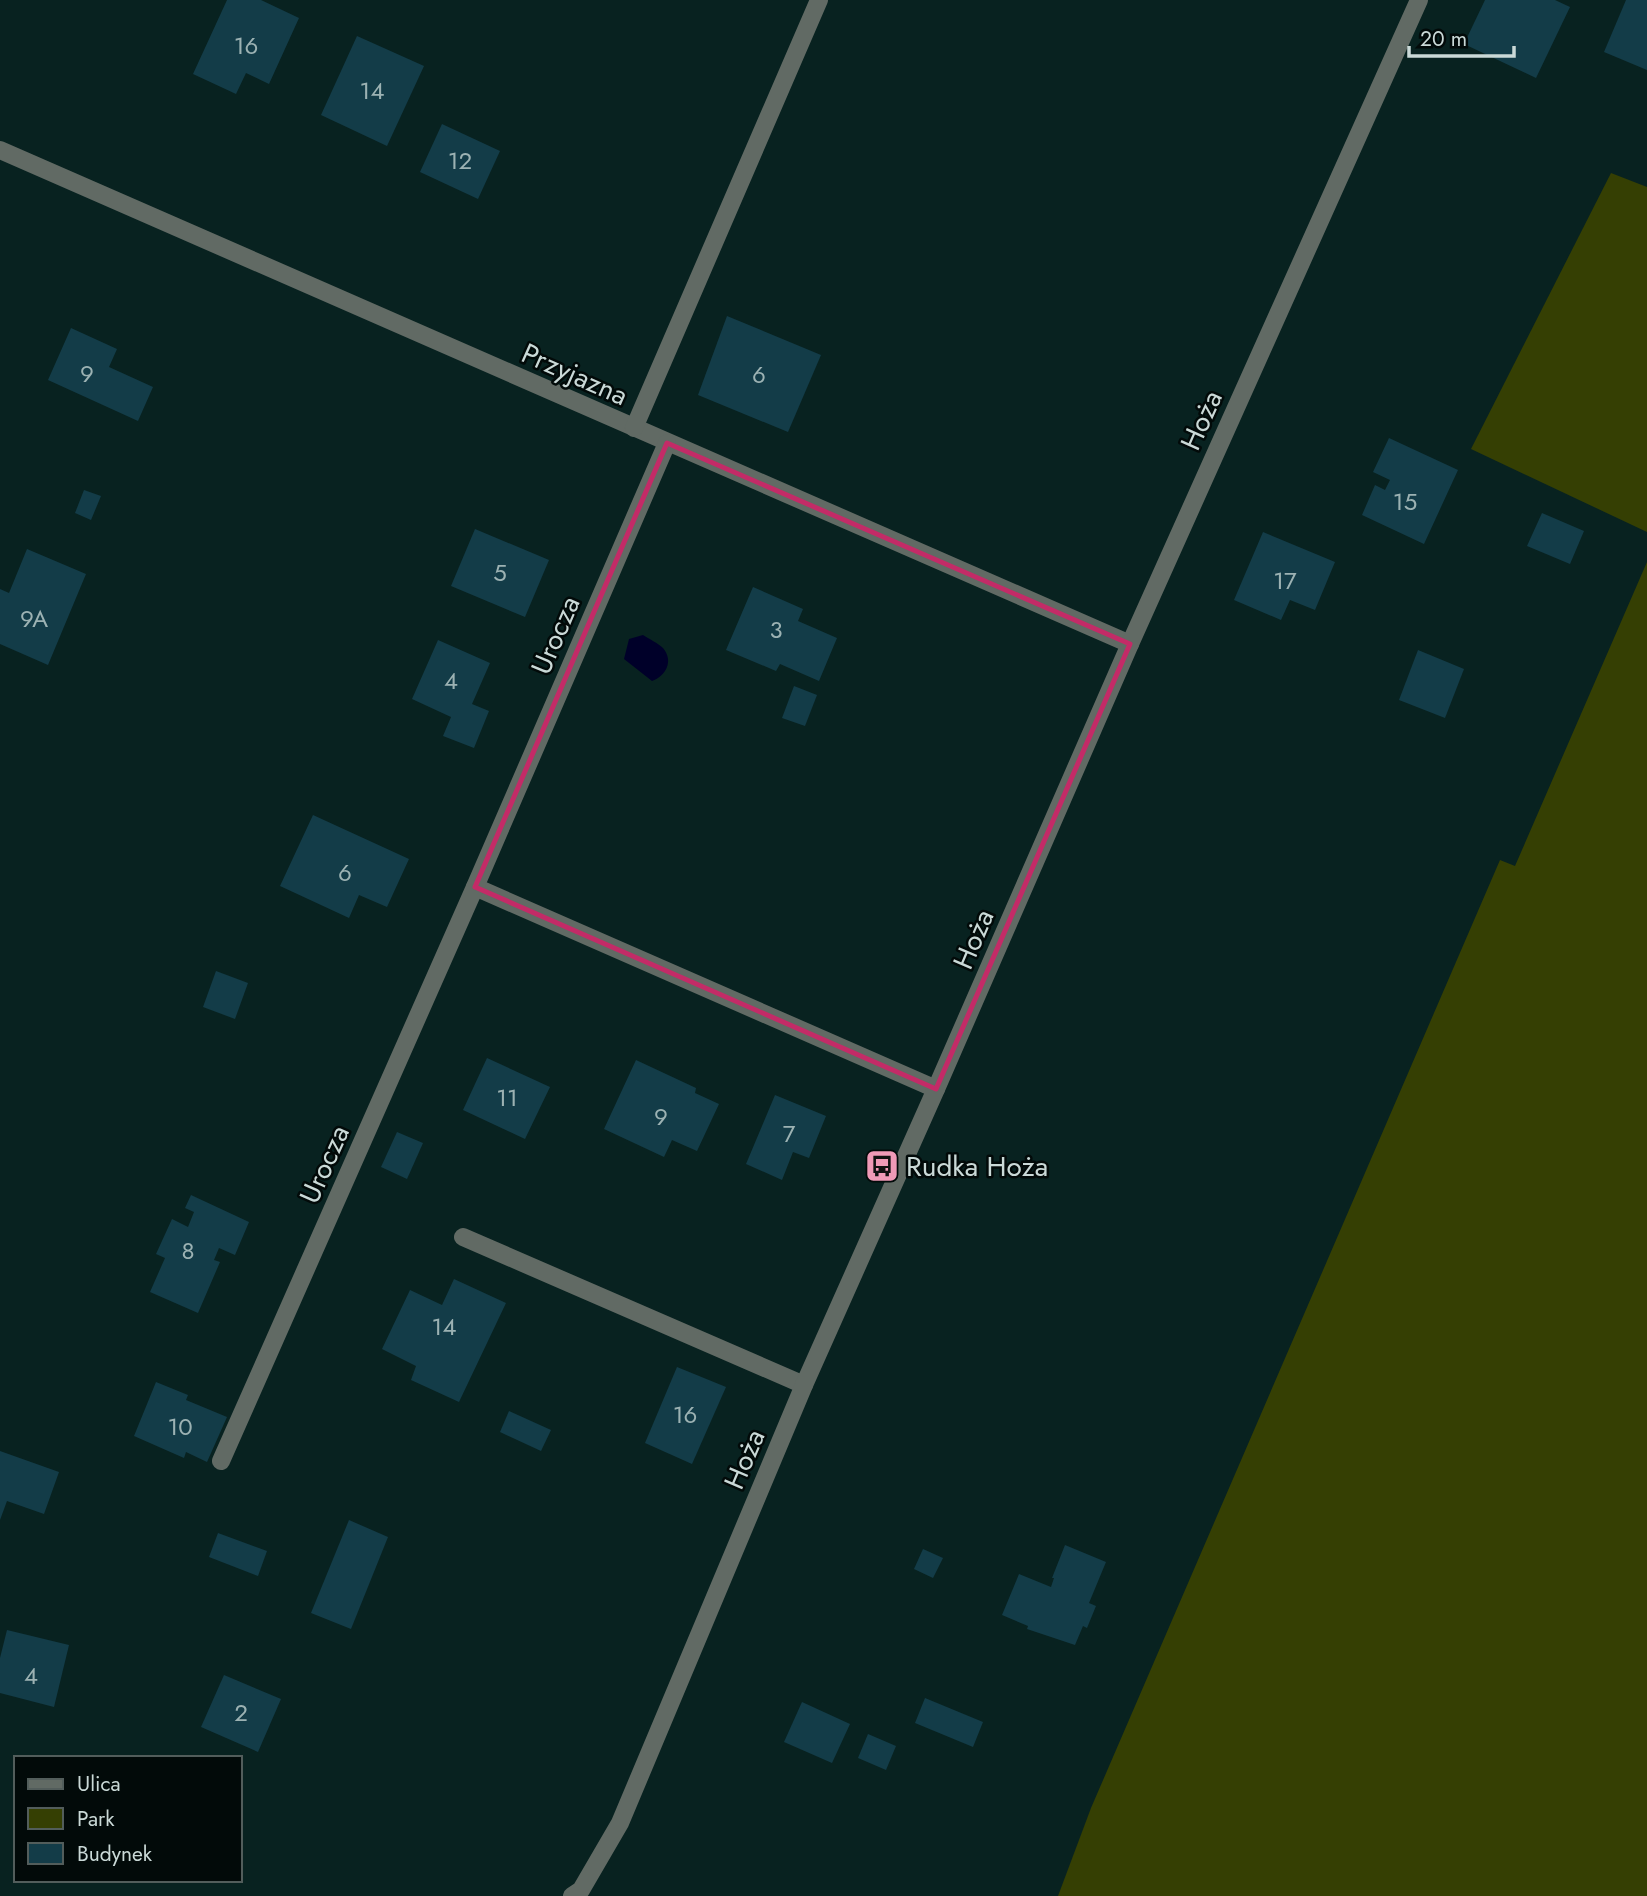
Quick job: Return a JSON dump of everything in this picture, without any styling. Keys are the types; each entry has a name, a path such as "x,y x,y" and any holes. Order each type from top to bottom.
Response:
{"street":[{"path":"634,428 819,0"},
{"name":"Hoża","path":"572,1896 581,1890 620,1823 804,1385 1130,644 1419,0"},
{"name":"Przyjazna","path":"0,150 1130,644"},
{"name":"Urocza","path":"221,1461 475,887 667,443"},
{"path":"475,887 936,1089"},
{"path":"463,1237 804,1385"}],"highlighted area":[{"path":"667,443 1130,644 936,1089 475,887"}],"green space":[{"path":"1611,173 1647,187 1647,532 1471,449"},
{"path":"1647,562 1647,1896 1058,1896 1091,1808 1500,860 1515,866"}],"water":[{"path":"643,635 663,648 668,658 665,672 652,681 624,659 629,639"}],"building":[{"path":"227,0 261,0 299,18 269,84 246,73 236,94 193,74"},
{"path":"1485,0 1555,0 1570,7 1536,78 1464,44"},
{"path":"1626,0 1647,0 1647,70 1604,52"},
{"path":"357,36 424,66 387,146 321,115"},
{"path":"442,124 500,151 478,199 420,172"},
{"path":"727,316 821,355 788,432 698,395"},
{"path":"71,328 117,349 109,367 153,387 138,421 48,380"},
{"path":"1389,438 1458,470 1424,544 1362,515 1375,485 1385,490 1390,480 1373,472"},
{"path":"84,490 101,496 91,520 75,513"},
{"path":"1542,513 1584,531 1570,564 1527,546"},
{"path":"475,529 549,560 525,617 451,586"},
{"path":"1263,532 1335,562 1315,610 1290,600 1281,620 1234,600"},
{"path":"27,549 86,574 48,665 0,644 0,589 9,593"},
{"path":"753,587 803,609 798,621 837,638 819,681 780,664 776,671 726,650"},
{"path":"438,640 490,663 472,704 489,711 474,748 443,736 451,717 412,699"},
{"path":"1418,650 1464,669 1445,718 1399,700"},
{"path":"794,686 817,695 805,726 782,718"},
{"path":"313,815 409,859 387,907 359,895 349,918 280,886"},
{"path":"216,971 248,983 235,1019 203,1007"},
{"path":"487,1058 550,1087 525,1139 463,1110"},
{"path":"636,1060 696,1088 695,1093 719,1104 697,1151 672,1140 664,1157 604,1129"},
{"path":"775,1095 826,1116 809,1158 793,1152 782,1180 746,1164"},
{"path":"397,1132 423,1143 407,1179 381,1167"},
{"path":"191,1195 249,1222 235,1255 219,1248 214,1260 220,1262 198,1313 150,1292 165,1258 156,1254 172,1219 188,1227 194,1212 185,1208"},
{"path":"454,1279 506,1303 459,1402 411,1380 416,1366 382,1349 410,1290 442,1305"},
{"path":"677,1367 726,1387 692,1464 645,1443"},
{"path":"156,1382 188,1395 186,1400 227,1417 207,1462 186,1452 184,1458 134,1436"},
{"path":"509,1411 551,1430 541,1451 500,1432"},
{"path":"0,1451 59,1472 44,1514 7,1501 0,1520"},
{"path":"349,1520 388,1537 351,1629 311,1613"},
{"path":"218,1533 267,1551 258,1576 209,1557"},
{"path":"1065,1545 1106,1562 1089,1603 1096,1606 1087,1628 1083,1626 1075,1645 1027,1629 1028,1626 1002,1615 1019,1574 1051,1587"},
{"path":"923,1549 943,1558 933,1578 914,1569"},
{"path":"7,1630 69,1645 54,1707 0,1693 0,1658"},
{"path":"224,1675 281,1699 258,1752 201,1727"},
{"path":"925,1698 983,1722 973,1747 915,1723"},
{"path":"802,1702 850,1724 832,1763 784,1742"},
{"path":"868,1734 896,1746 886,1770 858,1758"}],"place":[{"name":"Rudka Hoża","path":"882,1166"}]}
